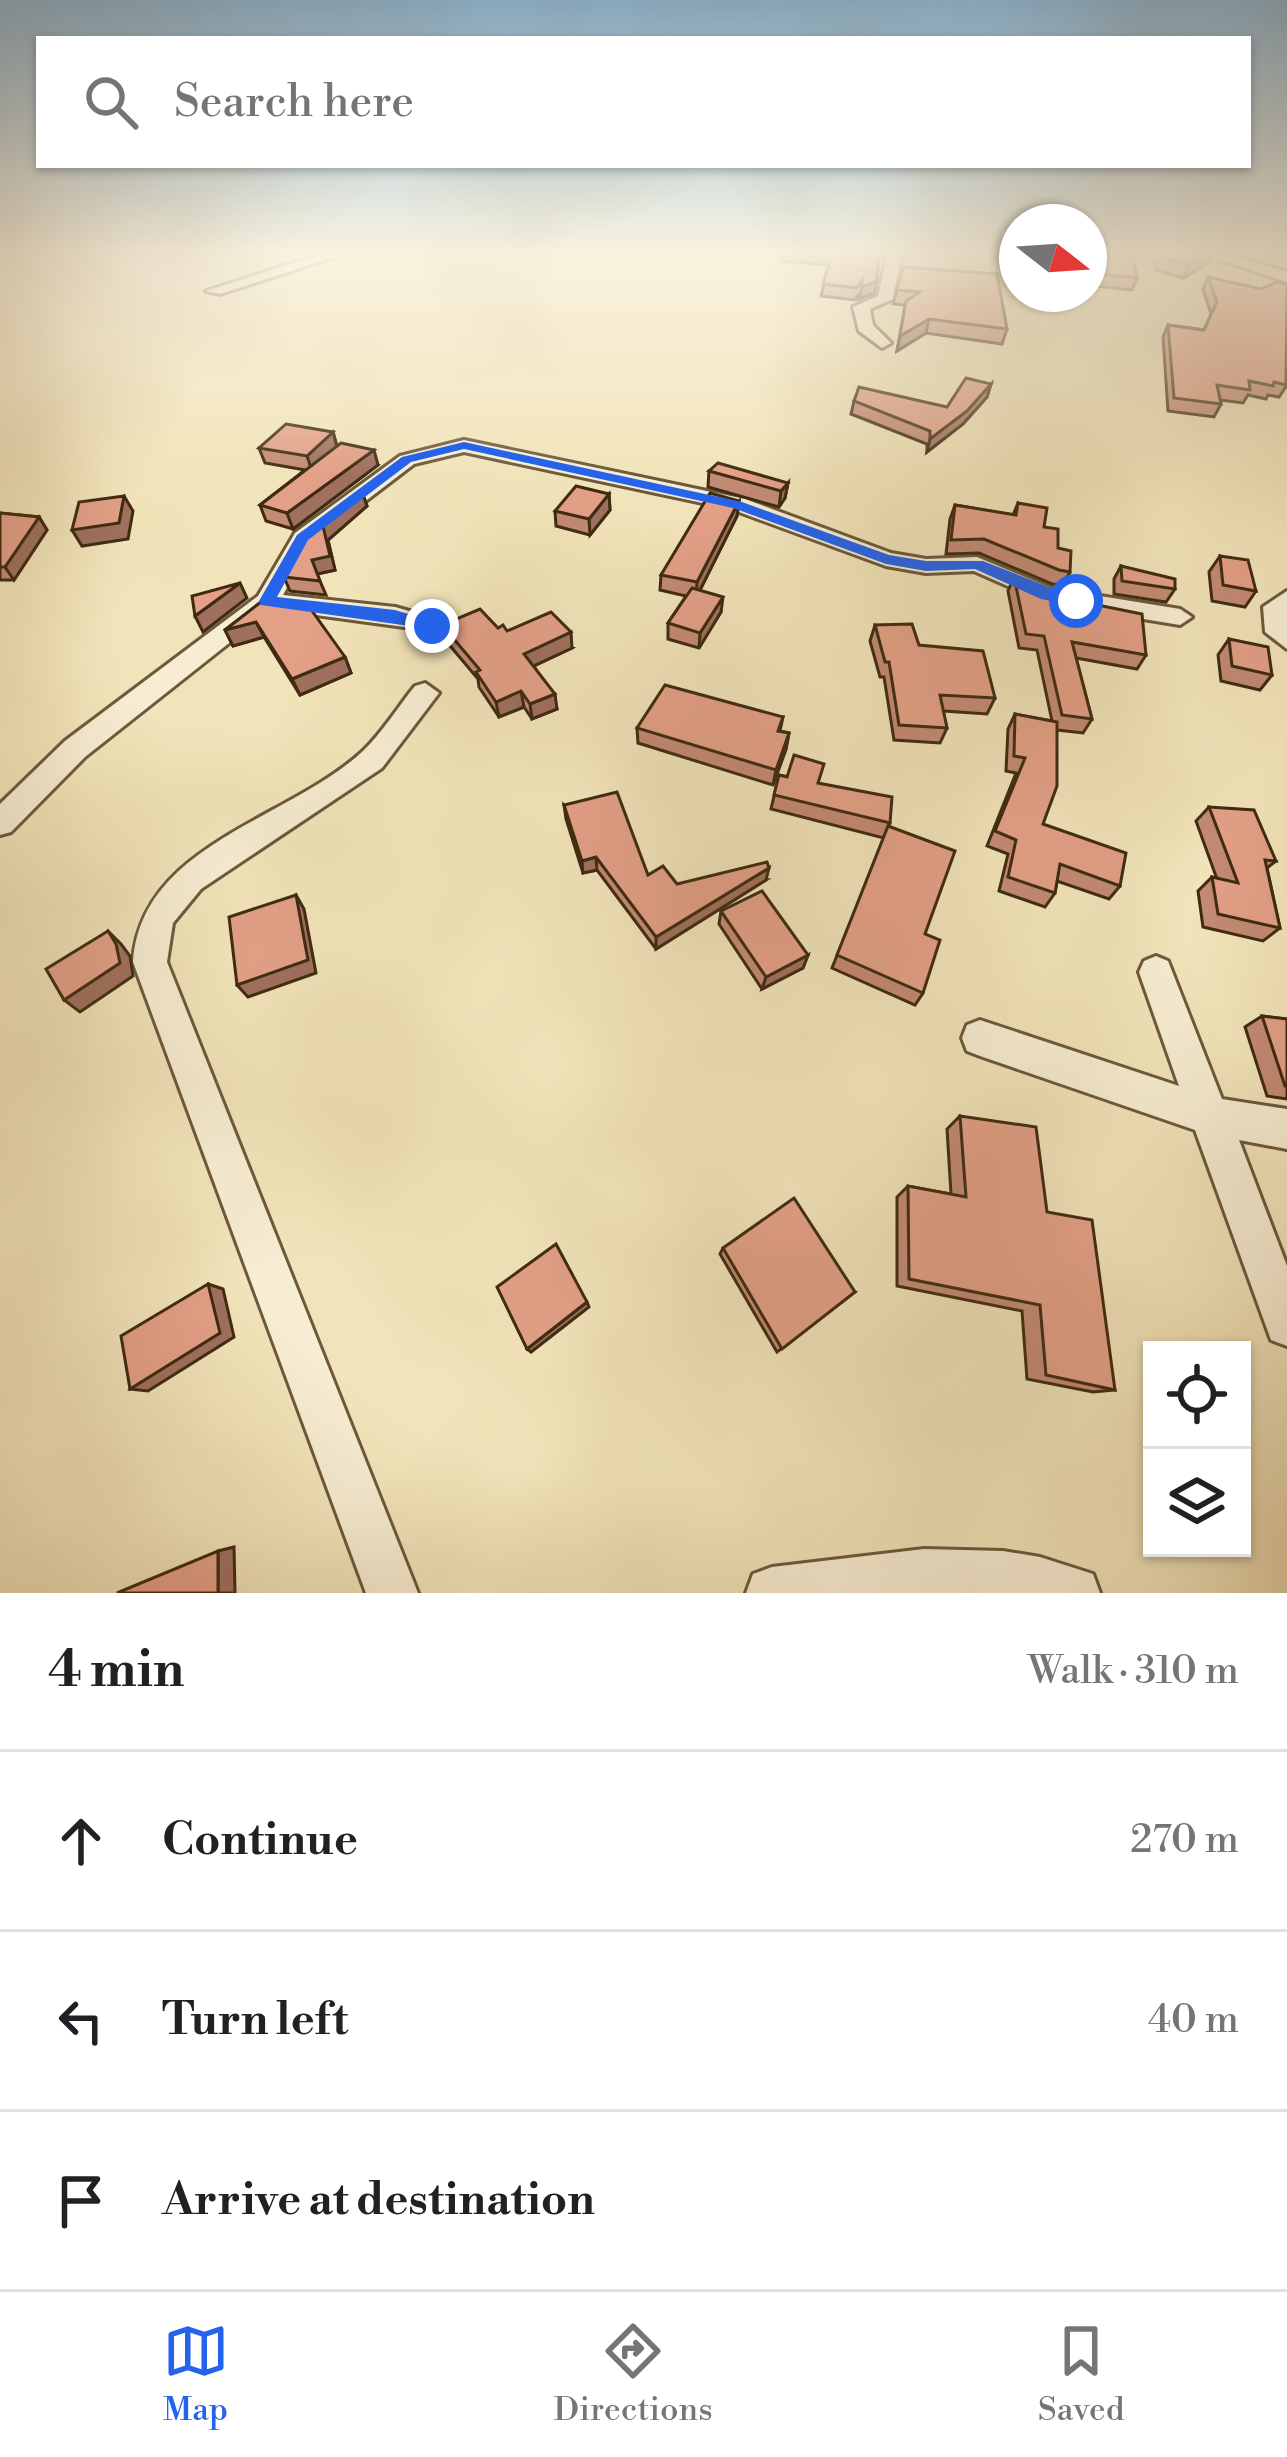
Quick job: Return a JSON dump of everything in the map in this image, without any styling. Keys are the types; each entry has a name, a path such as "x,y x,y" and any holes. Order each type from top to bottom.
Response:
{"street":[{"path":"865,327 882,344"},
{"path":"0,823 75,749 267,601 302,538 407,460 464,446 737,505 886,559 926,566 977,564 1046,595 1180,617"},
{"path":"1287,598 1276,607 1279,632 1287,640"},
{"path":"267,601 395,615 432,626"},
{"path":"392,1593 150,962 150,944 151,925 190,879 372,760 425,693"},
{"path":"1156,972 1287,1324"},
{"path":"980,1038 1210,1116 1287,1129"},
{"path":"772,1593 892,1574 1046,1582 1074,1593"}],"building":[{"path":"1168,327 1287,327 1286,385 1249,381 1250,390 1217,385 1221,404 1174,398"},
{"path":"966,378 991,384 967,411 930,439 930,431 854,401 859,387 947,407"},
{"path":"286,424 333,432 307,456 259,448"},
{"path":"341,443 374,450 287,513 260,505"},
{"path":"718,463 788,483 781,491 709,471"},
{"path":"576,486 609,494 589,519 555,511"},
{"path":"362,492 323,526 330,556 312,560 320,581 284,577 310,531"},
{"path":"710,493 739,501 697,582 661,575"},
{"path":"124,496 119,523 72,530 79,502"},
{"path":"1018,503 1047,508 1044,527 1058,529 1058,548 1071,551 1070,572 984,539 951,540 955,505 1016,515"},
{"path":"0,513 39,517 5,567 0,567"},
{"path":"1220,556 1248,560 1256,591 1223,585"},
{"path":"1121,566 1175,579 1175,589 1122,581"},
{"path":"1014,577 1068,599 1142,614 1146,655 1072,642 1092,719 1062,715 1044,636 1026,634"},
{"path":"240,583 195,616 192,596"},
{"path":"692,588 723,597 700,633 668,623"},
{"path":"266,598 307,604 345,657 292,679 256,622 225,630"},
{"path":"480,609 507,631 551,612 571,632 524,654 555,694 530,704 521,691 496,702 476,672 480,670 442,625"},
{"path":"912,624 919,645 983,651 995,698 940,695 947,728 899,725 889,662 885,662 875,625"},
{"path":"1229,639 1268,647 1272,675 1232,666"},
{"path":"665,685 783,717 778,731 789,733 776,770 637,728"},
{"path":"1015,714 1057,722 1057,786 1043,824 1126,853 1120,886 1060,864 1055,893 1008,877 1016,840 995,831 1025,758 1014,756"},
{"path":"794,755 824,764 818,783 892,797 890,823 774,795 779,775 787,777"},
{"path":"617,792 648,875 663,866 677,884 767,862 769,868 656,937 596,857 582,861 564,805"},
{"path":"1209,807 1254,810 1276,861 1265,860 1280,928 1218,914 1212,877 1238,883"},
{"path":"888,826 955,851 925,934 940,940 923,993 837,955"},
{"path":"762,891 808,955 766,977 721,911"},
{"path":"296,895 308,960 237,985 229,917"},
{"path":"108,931 120,963 64,1000 46,969"},
{"path":"1262,1016 1287,1019 1287,1086 1285,1086"},
{"path":"960,1116 1036,1127 1047,1212 1092,1220 1115,1390 1046,1375 1040,1305 909,1279 908,1186 966,1197"},
{"path":"794,1198 855,1292 782,1349 723,1248"},
{"path":"556,1244 587,1302 527,1349 497,1287"},
{"path":"208,1284 220,1333 130,1389 121,1336"},
{"path":"218,1551 218,1593 117,1593"}],"route":[{"path":"432,626 395,615 267,601 302,538 407,460 464,446 737,505 886,559 926,566 977,564 1046,595 1076,601"}]}
